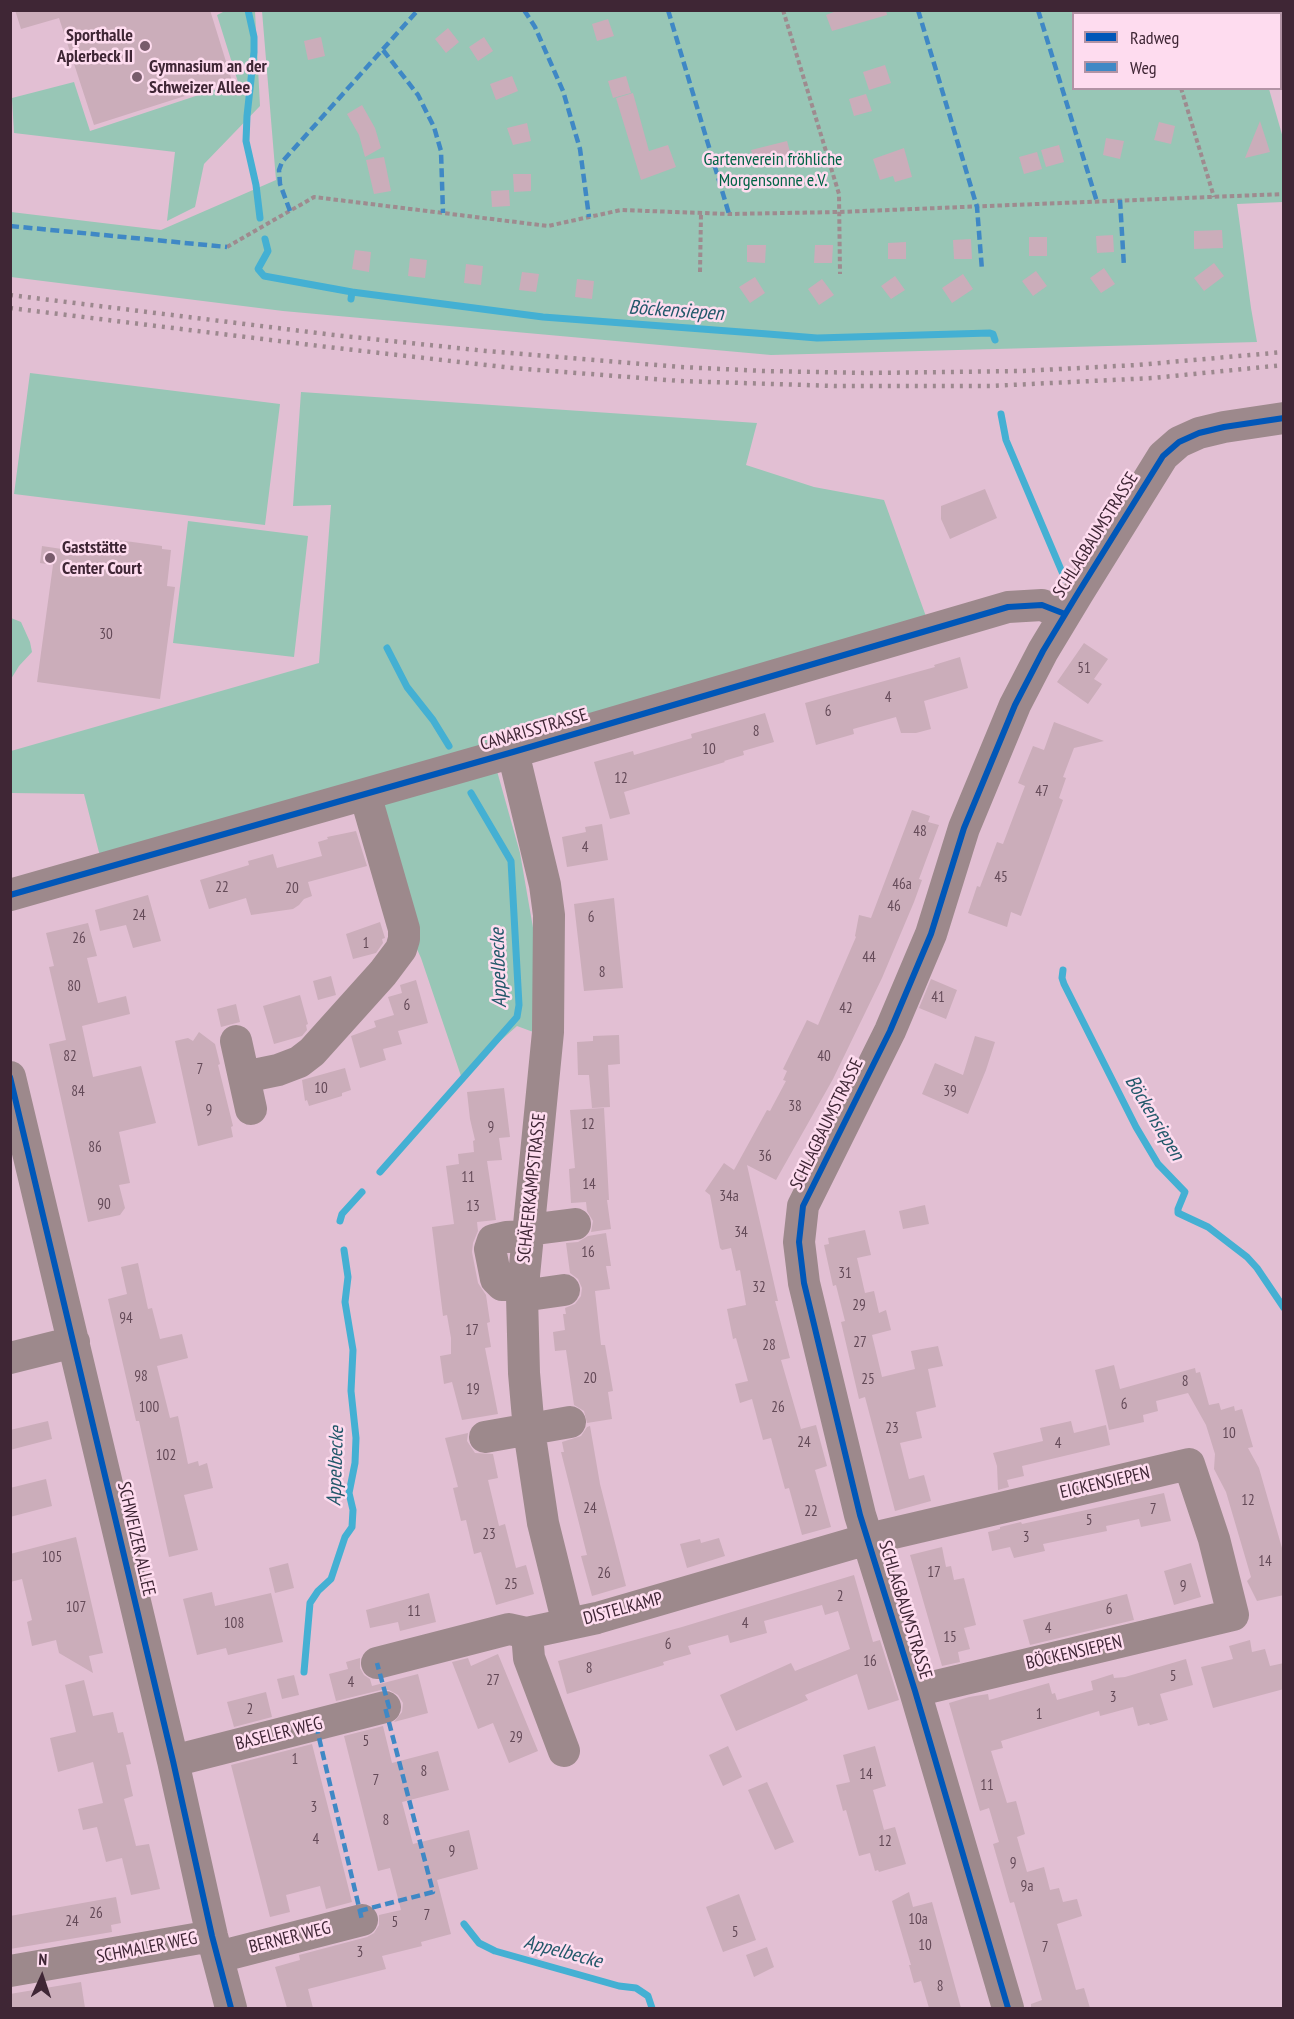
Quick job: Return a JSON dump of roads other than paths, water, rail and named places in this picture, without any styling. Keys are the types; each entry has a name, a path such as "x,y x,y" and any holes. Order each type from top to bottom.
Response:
{"street":[{"name":"SCHLAGBAUMSTRASSE","path":"1008,2008 915,1691 860,1515 804,1283 799,1242 803,1206 890,1031 931,934 964,828 1015,705 1065,614 1163,456 1179,442 1199,433 1284,418"},
{"name":"CANARISSTRASSE","path":"10,895 513,752 1008,607 1042,605 1065,614"},
{"name":"SCHÄFERKAMPSTRASSE","path":"513,752 549,915 548,1032 522,1290 524,1373 529,1430 543,1523 568,1624"},
{"path":"244,1077 278,1070 299,1062 312,1052 383,973 401,949 404,929 365,794"},
{"path":"236,1041 251,1109"},
{"name":"SCHWEIZER ALLEE","path":"12,1088 231,2008"},
{"path":"527,1233 575,1224"},
{"path":"522,1290 564,1290"},
{"path":"10,1358 74,1342"},
{"path":"485,1437 570,1422"},
{"name":"EICKENSIEPEN","path":"868,1539 1189,1464 1214,1539 1233,1615"},
{"name":"DISTELKAMP","path":"377,1663 509,1629 527,1633 597,1618 868,1539"},
{"name":"BÖCKENSIEPEN","path":"915,1691 1233,1615"},
{"path":"527,1633 529,1658 564,1751"},
{"name":"BASELER WEG","path":"173,1761 385,1707"},
{"name":"BERNER WEG","path":"215,1946 362,1920"},
{"name":"SCHMALER WEG","path":"10,1971 215,1946"}],"waterway":[{"name":"Appelbecke","path":"248,10 254,37 254,52 246,141 256,185 260,218"},
{"name":"Appelbecke","path":"265,239 268,251 258,269 264,276 352,292 351,299"},
{"name":"Böckensiepen","path":"352,292 543,317 817,338 990,333 993,334 995,340"},
{"name":"Böckensiepen","path":"1001,414 1006,440 1065,579"},
{"name":"Appelbecke","path":"387,648 407,687 433,720 449,746"},
{"name":"Appelbecke","path":"380,1172 517,1017 519,1005 511,861 471,793"},
{"name":"Böckensiepen","path":"1063,970 1064,984 1136,1127 1158,1164 1185,1192 1178,1213 1208,1227 1247,1257 1284,1308"},
{"name":"Appelbecke","path":"340,1221 342,1214 362,1192"},
{"name":"Appelbecke","path":"304,1672 310,1603 318,1591 331,1579 345,1537 352,1527 353,1510 349,1493 355,1463 356,1438 351,1391 353,1350 345,1302 348,1277 344,1250"},
{"name":"Appelbecke","path":"464,1924 479,1943 495,1951 619,1986 636,1988 648,1996 652,2008"}],"railway":[{"path":"10,295 334,335 486,351 680,367 764,371 869,373 1022,371 1137,365 1284,352"},
{"path":"10,308 513,368 680,381 836,386 990,386 1153,378 1284,365"}],"place":[{"name":"Sporthalle Aplerbeck II","path":"145,46"},
{"name":"Gymnasium an der Schweizer Allee","path":"137,77"},
{"name":"Gaststätte Center Court","path":"50,558"}],"park label":[{"name":"Gartenverein fröhliche Morgensonne e.V.","path":"773,170"}]}
